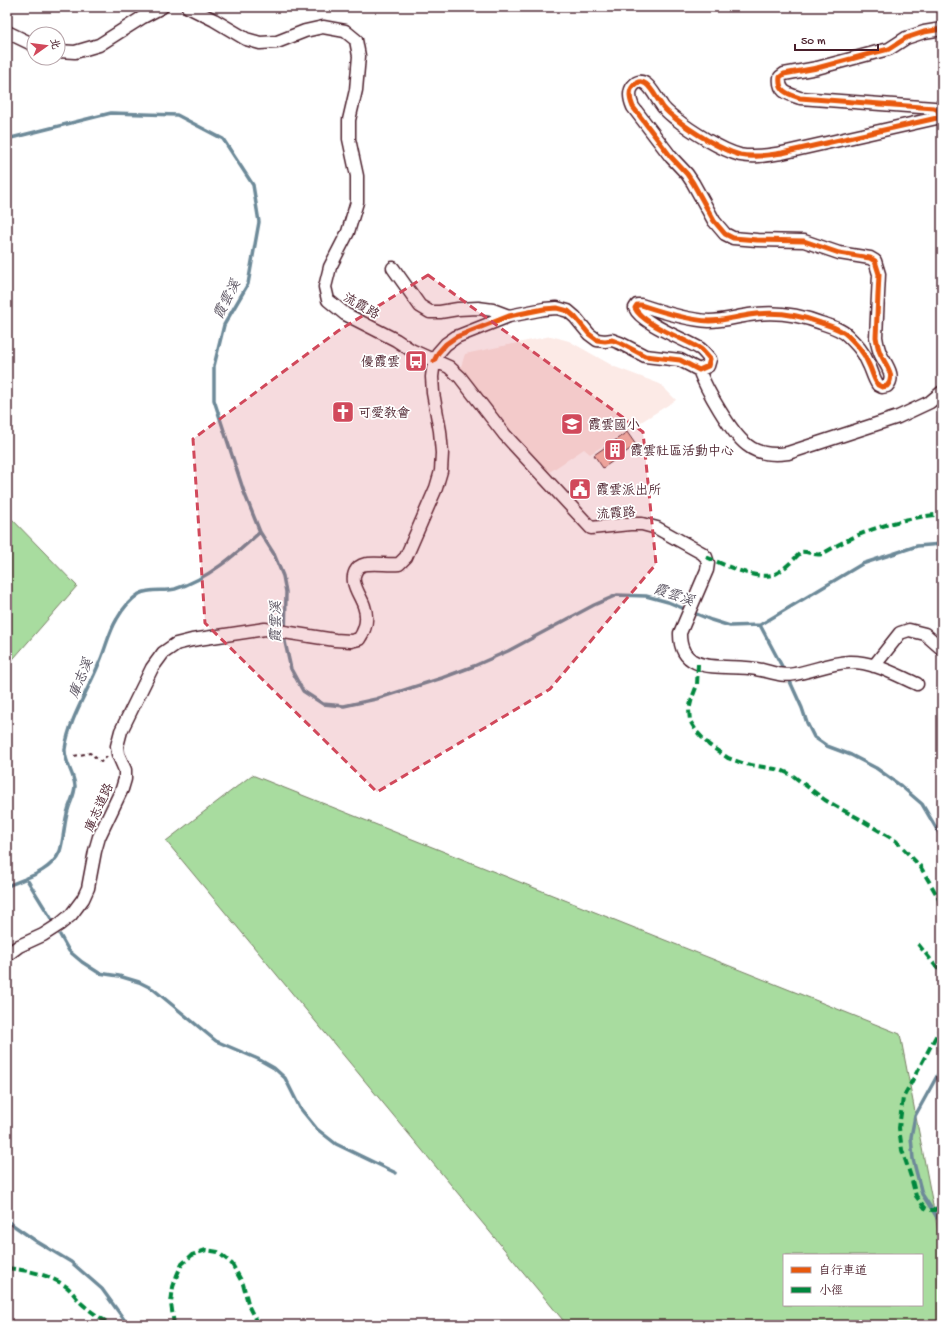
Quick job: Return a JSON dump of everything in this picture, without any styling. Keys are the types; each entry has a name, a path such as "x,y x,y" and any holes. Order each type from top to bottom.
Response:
{"street":[{"path":"66,51 75,52 98,45 162,7"},
{"name":"流霞路","path":"188,7 246,39 260,43 277,42 305,31 323,27 345,31 356,40 359,56 349,138 357,176 357,202 348,232 330,267 325,287 328,300 345,314 396,340 411,350 448,367 460,377 505,435 591,528 642,524 657,528 702,553 706,557 708,563 707,570 680,633 680,643 685,654 691,660 698,664 712,667 757,668 777,675 794,674 849,662 874,666"},
{"path":"699,370 708,366 710,359 700,349 652,324 637,312 635,308 637,305 672,315 709,321 768,312 803,316 834,327 847,334 862,351 878,385 882,387 887,386 890,383 890,372 878,347 876,337 879,274 875,261 870,258 839,253 804,241 733,238 725,234 714,221 693,183 671,157 633,106 630,99 632,87 637,83 642,82 647,85 661,105 676,119 724,150 741,155 762,156 782,153 937,118 939,115 938,110 934,108 800,98 787,93 781,88 779,83 780,77 784,74 816,68 889,49 906,38 924,32 942,29"},
{"path":"7,32 26,41"},
{"path":"393,268 420,306 430,312 478,308 493,310 509,316"},
{"path":"117,746 121,731 152,668 163,653 176,644 192,640 265,629 352,641 360,639 364,632 366,618 364,607 354,582 354,573 359,567 367,564 399,564 406,557 436,488 441,471 442,453 440,431 433,393 432,377 434,361 438,353 446,344 456,338 509,316 544,309 557,308 568,311 589,334 597,340 605,342 612,340 645,356 680,360 699,370 704,383 736,434 747,446 759,452 773,455 788,453 898,417 930,402 942,392"},
{"path":"917,684 874,666 900,633 909,630 925,634 942,649"},
{"name":"庫志道路","path":"7,955 20,946 60,924 71,914 83,898 88,888 94,851 125,779 125,770 118,754 117,746"}],"path":[{"path":"74,756 90,753 101,762 117,746"}],"highlighted area":[{"path":"428,275 643,432 656,564 550,689 377,792 205,623 193,439 338,331"}],"shaded area":[{"name":"霞雲國小","path":"551,336 569,341 615,367 660,384 676,400 590,454 584,449 548,473 460,370 465,354"}],"green space":[{"path":"7,514 77,586 7,666"},
{"path":"252,775 900,1034 942,1252 942,1325 567,1325 166,841"}],"building":[{"name":"霞雲社區活動中心","path":"627,432 636,445 603,468 594,455"}],"waterway":[{"name":"霞雲溪","path":"7,139 111,113 177,115 223,139 253,185 259,222 248,284 224,325 214,366 214,400 244,492 260,532 274,554 283,576 286,592 285,642 291,669 303,691 323,704 344,706 376,699 442,678 508,651 594,605 617,595 646,596 668,602 711,620 730,626 760,625 862,564 917,546 942,544"},
{"name":"庫志溪","path":"7,886 30,877 44,869 51,864 60,851 67,815 75,786 65,754 67,738 75,715 96,672 114,624 126,605 143,592 175,589 199,579 231,558 260,532"},
{"path":"760,625 785,672"},
{"path":"788,677 814,737 827,746 851,755 876,768 901,786 922,804 942,838"},
{"path":"26,878 52,920"},
{"path":"60,935 69,951 99,973 119,976 139,982 153,989 216,1041 258,1059 274,1068 285,1078 300,1108 317,1129 336,1144 396,1173"},
{"path":"942,1067 915,1116 911,1137 913,1159 922,1194 942,1225"},
{"path":"7,1221 71,1262 102,1289 128,1325"}],"marked path":[{"path":"706,557 731,568 752,574 761,576 770,575 784,569 801,552 822,554 865,532 909,519 942,514"},
{"path":"698,664 697,685 689,710 690,721 697,732 709,745 728,758 745,764 781,770 792,775 825,800 896,841 920,866 938,897 942,909"},
{"path":"918,944 942,974"},
{"path":"942,1025 903,1098 899,1128 902,1150 916,1196 925,1208 930,1210 935,1210 942,1198"},
{"path":"174,1325 171,1303 173,1287 177,1275 182,1264 192,1255 206,1250 218,1252 232,1264 243,1284 249,1307 258,1325"},
{"path":"7,1268 37,1273 57,1281 69,1289 81,1303 100,1318 112,1325"},
{"path":"322,1325 334,1323 347,1325"}],"cycle path":[{"path":"434,361 438,353 446,344 456,337 509,316 557,308 568,311 589,334 597,340 612,340 645,356 680,360 699,370 708,366 710,359 703,351 654,325 639,314 635,308 637,305 641,305 675,315 709,321 767,313 794,315 812,320 842,331 848,336 864,355 878,385 882,387 887,386 891,378 889,370 879,350 876,337 879,274 875,261 870,258 839,253 804,241 733,238 725,234 714,221 687,174 671,157 633,107 630,99 630,93 631,88 637,82 646,84 672,116 706,140 732,153 751,156 782,153 937,118 939,115 938,110 934,108 800,98 788,94 782,89 780,77 784,74 817,68 889,49 906,38 924,32 942,29"}],"place":[{"name":"優霞雲","path":"416,361"},
{"name":"可愛教會","path":"343,412"},
{"name":"霞雲國小","path":"572,424"},
{"name":"霞雲社區活動中心","path":"615,450"},
{"name":"霞雲派出所","path":"580,489"}]}
